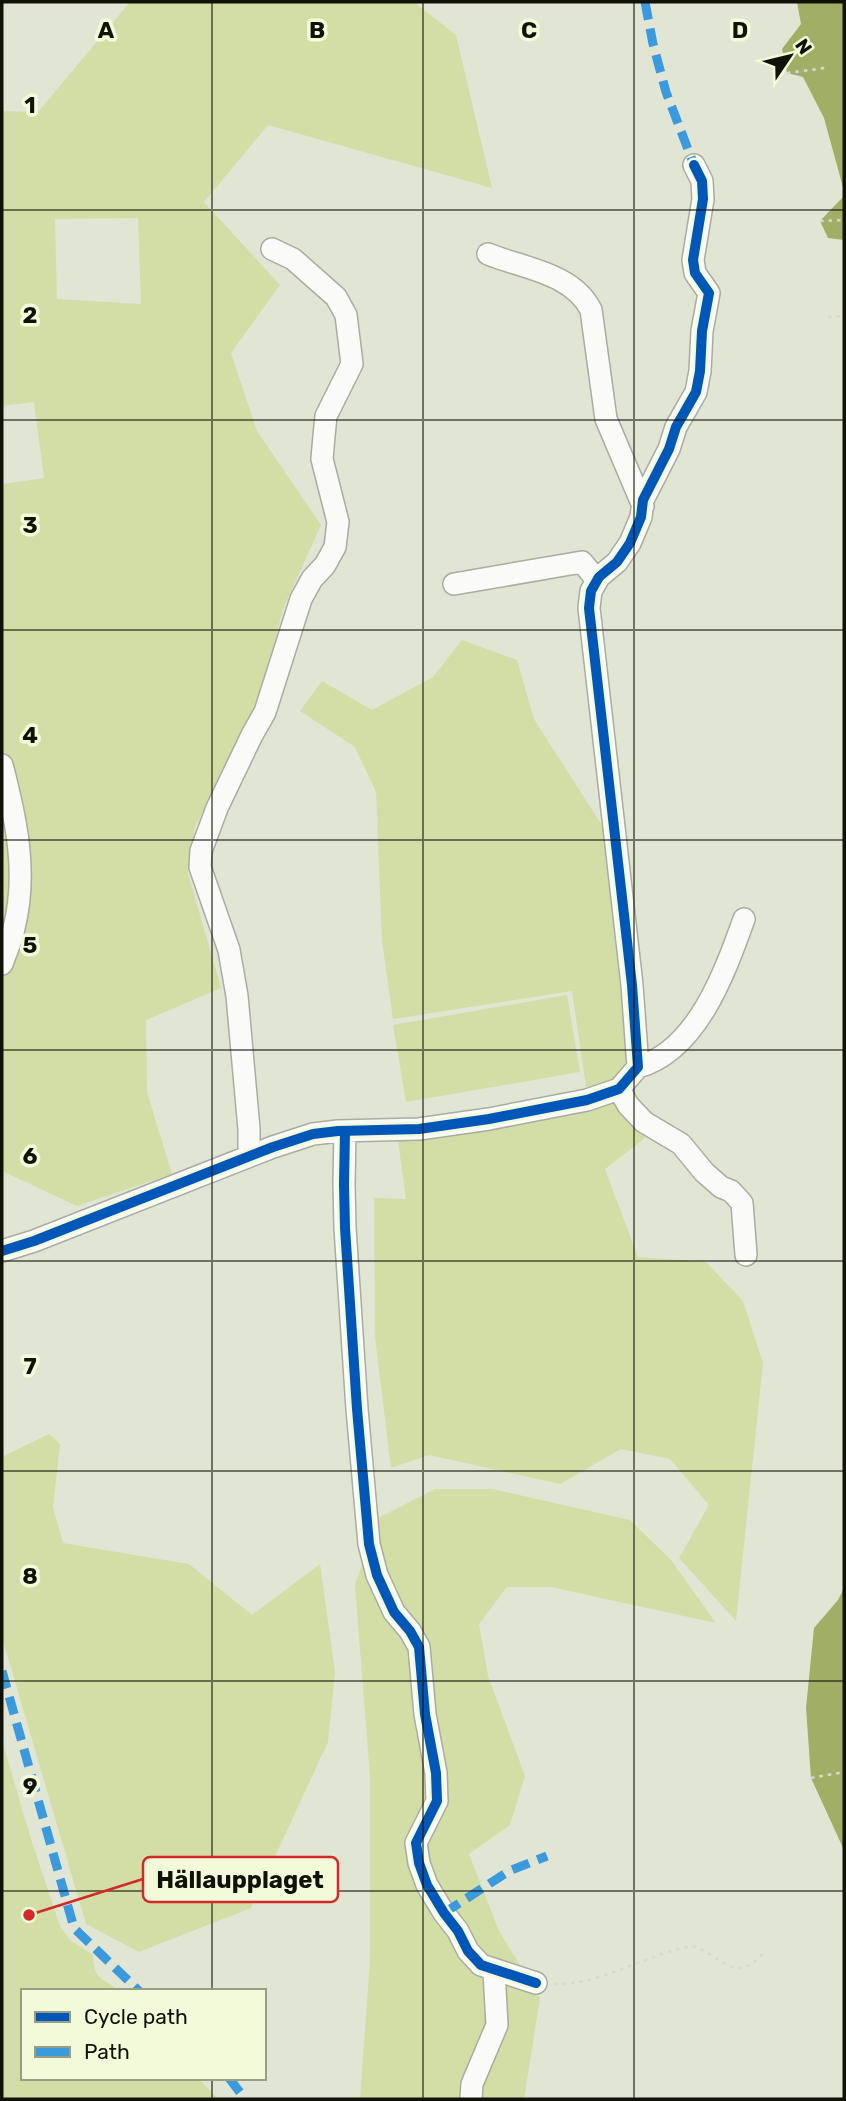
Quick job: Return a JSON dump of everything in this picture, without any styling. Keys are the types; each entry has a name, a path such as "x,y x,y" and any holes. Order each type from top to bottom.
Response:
{"street":[{"path":"638,1066 632,985 589,608 591,591 597,580 617,562 630,543 676,427 696,392 709,293 695,273 694,260 703,199 702,181 694,165"},
{"path":"249,1156 237,996 229,950 200,867 201,851 217,808 265,712 301,599 335,547 338,522 322,458 326,416 352,364 345,315 336,297 293,259 272,248"},
{"path":"488,254 566,282 585,297 591,310 607,419 643,506"},
{"path":"454,584 582,562 597,580"},
{"path":"2,765 15,814 20,856 20,895 14,929 2,964"},
{"path":"2,1251 313,1134 419,1129 489,1119 587,1100 618,1089 638,1066 649,1064 671,1051 690,1031 717,985 744,919"},
{"path":"618,1089 644,1122 681,1144 704,1172 721,1187 731,1191 742,1203 746,1255"},
{"path":"345,1131 345,1228 369,1544 377,1575 394,1612 419,1647 425,1714 436,1773 437,1801 416,1843 419,1863 427,1885 468,1951 481,1965 536,1983"},
{"path":"471,2099 472,2084 497,2025 494,1971"}],"path":[{"path":"787,73 825,68"},
{"path":"820,221 844,220"},
{"path":"828,317 844,316"},
{"path":"811,1778 844,1772"},
{"path":"536,1983 563,1984 693,1946 726,1965 743,1969 755,1963 766,1950"}],"shaded area":[{"path":"130,2 414,2 456,35 492,188 268,125 204,202 280,285 231,353 257,431 321,525 283,609 259,702 195,827 188,873 221,988 146,1020 147,1092 172,1174 77,1206 2,1171 2,484 44,478 34,402 2,406 2,111 38,112","holes":["138,218 141,304 57,299 55,219"]},
{"path":"797,2 844,2 844,191 824,118 803,77 787,73 782,49 801,24"},
{"path":"844,196 844,240 828,238 820,221"},
{"path":"462,640 517,660 534,719 603,827 628,1061 613,1084 645,1138 605,1169 638,1257 706,1262 743,1301 763,1363 736,1621 679,1558 709,1505 670,1459 621,1449 560,1484 429,1455 391,1468 375,1337 374,1198 406,1199 398,1141 556,1116 589,1107 572,991 393,1019 382,941 376,792 355,747 300,711 322,681 372,710 433,677"},
{"path":"567,995 580,1072 406,1102 393,1025"},
{"path":"49,1434 60,1444 53,1507 63,1543 189,1564 252,1615 320,1564 335,1672 328,1742 251,1908 139,1952 86,1924 2,1637 2,1457"},
{"path":"435,1489 492,1489 630,1520 671,1560 716,1623 551,1587 507,1587 479,1624 488,1676 525,1776 510,1825 469,1854 499,1931 540,1998 524,2099 360,2099 370,1959 370,1777 355,1585 378,1518"},
{"path":"844,1588 844,1850 811,1778 806,1708 814,1628 838,1600"},
{"path":"2,1741 60,1926 70,1940 93,1955 97,1974 116,1989 21,1989 21,2080 200,2080 218,2099 2,2099"}],"marked path":[{"path":"645,2 666,92 694,165"},
{"path":"2,1671 74,1928 137,1989"},
{"path":"444,1913 509,1871 547,1856"},
{"path":"231,2080 245,2099"}],"cycle path":[{"path":"2,1251 313,1134 419,1129 587,1100 619,1089 638,1067 632,985 589,608 591,591 599,577 617,562 630,543 641,517 643,500 669,449 676,427 696,392 709,293 695,273 693,260 703,199 702,181 694,165"},
{"path":"345,1131 345,1228 369,1544 377,1575 394,1612 419,1647 425,1714 436,1773 437,1801 416,1843 419,1863 427,1885 444,1913 458,1931 468,1951 481,1965 536,1983"}],"place":[{"name":"Hällaupplaget","path":"29,1915"}]}
